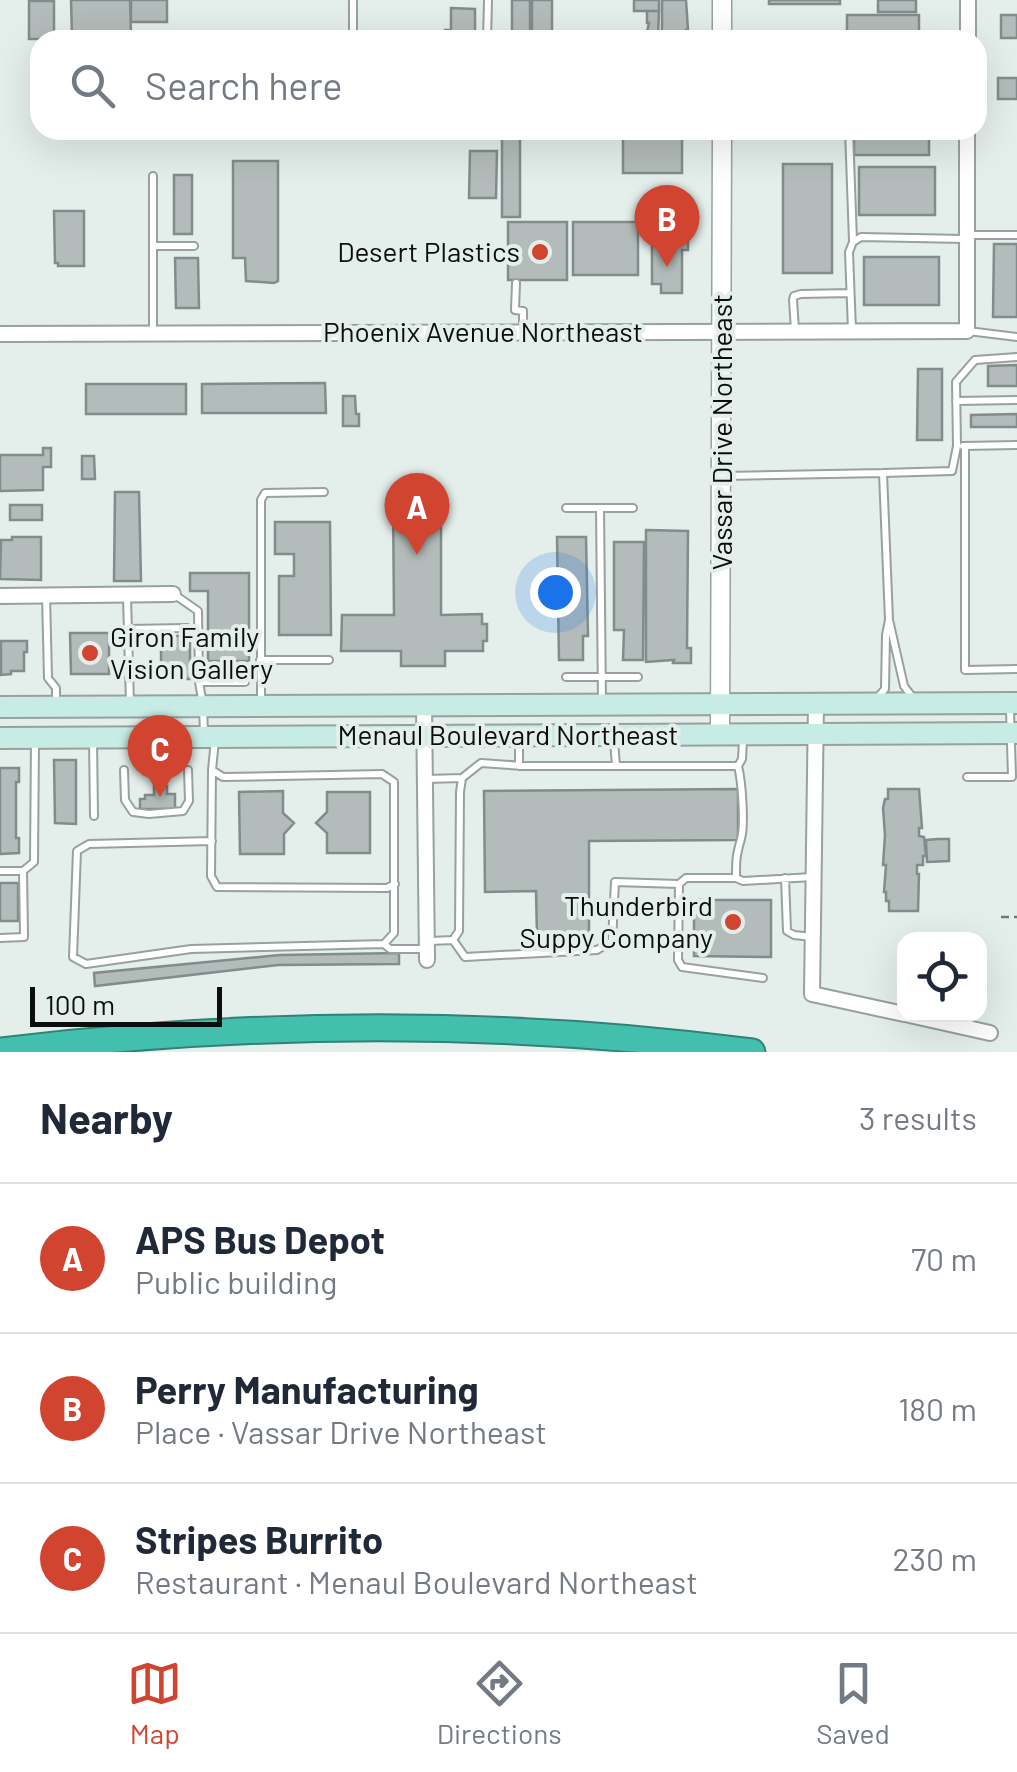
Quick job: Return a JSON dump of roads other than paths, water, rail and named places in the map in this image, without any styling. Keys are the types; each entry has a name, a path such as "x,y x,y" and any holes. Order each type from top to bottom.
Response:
{"highway":[{"path":"0,1051 175,1034 386,1026 598,1035 752,1052"}],"main road":[{"name":"Menaul Boulevard Northeast","path":"0,706 1013,703"},
{"name":"Menaul Boulevard Northeast","path":"0,738 1015,733"}],"street":[{"path":"722,0 722,30"},
{"path":"968,0 968,30"},
{"name":"Vassar Drive Northeast","path":"720,734 722,140"},
{"path":"966,331 967,140"},
{"name":"Phoenix Avenue Northeast","path":"0,334 966,331"},
{"path":"0,596 174,594"},
{"path":"816,702 812,994 897,1012"},
{"path":"424,704 427,950"},
{"path":"941,1022 990,1033"}],"lane":[{"path":"353,30 354,0"},
{"path":"487,30 488,0"},
{"path":"849,140 852,331"},
{"path":"153,176 153,334"},
{"path":"853,242 861,237 1017,235"},
{"path":"154,246 194,246"},
{"path":"516,284 515,310 525,311 522,332"},
{"path":"795,331 794,296 850,292"},
{"path":"966,331 1017,337"},
{"path":"1017,357 975,360 956,382 965,670 1017,668"},
{"path":"956,401 1017,400"},
{"path":"961,446 1017,445"},
{"path":"722,476 952,471 961,446"},
{"path":"883,473 889,619 904,686 916,703"},
{"path":"260,705 261,500 265,493 324,492"},
{"path":"566,508 633,508"},
{"path":"600,508 602,703"},
{"path":"127,594 130,705"},
{"path":"174,594 198,611 199,682 212,770 211,876 217,887 386,888 395,884"},
{"path":"46,595 48,678 56,688 56,706"},
{"path":"872,703 885,688 889,619"},
{"path":"128,629 187,628"},
{"path":"260,660 329,660"},
{"path":"566,677 638,677"},
{"path":"199,682 245,682"},
{"path":"967,777 1015,777 1013,703"},
{"path":"519,734 519,766"},
{"path":"614,734 616,766"},
{"path":"736,878 736,850 742,838 742,780 738,766 742,760 743,734"},
{"path":"0,871 23,871 34,862 35,738"},
{"path":"93,738 94,816"},
{"path":"425,779 462,778 480,764 738,766"},
{"path":"124,770 125,800 133,812 149,814 183,811 189,801 188,770"},
{"path":"212,770 223,777 382,774 394,782 394,932 384,944"},
{"path":"212,841 89,844 76,851 73,957 86,964 191,950 384,944 390,950 427,950 453,940 459,932 462,778"},
{"path":"0,938 24,938 23,871"},
{"path":"453,940 465,957 597,950 612,941 615,882 679,884 686,878 814,877"},
{"path":"785,878 787,931 812,936"},
{"path":"679,884 678,960 682,967 764,978"}],"place":[{"name":"Desert Plastics","path":"540,252"},
{"name":"Perry Manufacturing","path":"667,267"},
{"name":"APS Bus Depot","path":"417,555"},
{"name":"Giron Family Vision Gallery","path":"90,653"},
{"name":"Stripes Burrito","path":"160,797"},
{"name":"Thunderbird Suppy Company","path":"733,922"}]}
